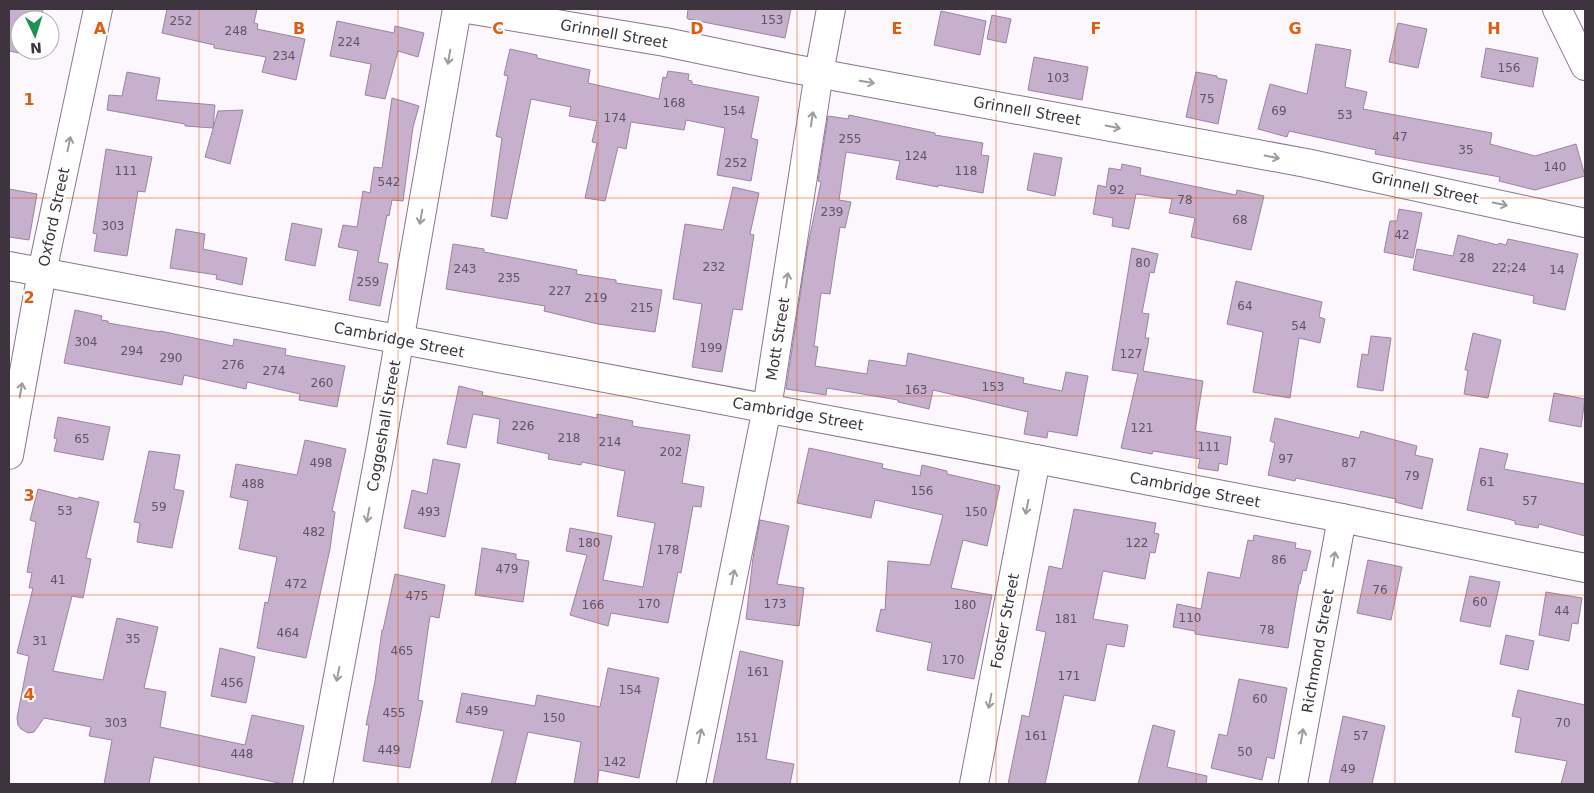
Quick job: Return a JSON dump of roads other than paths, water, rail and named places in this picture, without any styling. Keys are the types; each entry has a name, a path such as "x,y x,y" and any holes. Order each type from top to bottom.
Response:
{"street":[{"name":"Oxford Street","path":"9,455 42,272 98,9"},
{"name":"Coggeshall Street","path":"318,784 400,340 457,9"},
{"name":"Grinnell Street","path":"467,9 665,42 819,73 1306,163 1585,222"},
{"name":"Mott Street","path":"691,784 767,408 830,9"},
{"path":"1557,9 1585,66"},
{"name":"Cambridge Street","path":"9,266 1036,459 1342,518 1585,568"},
{"name":"Foster Street","path":"974,784 1036,459"},
{"name":"Richmond Street","path":"1293,784 1342,518"}]}
